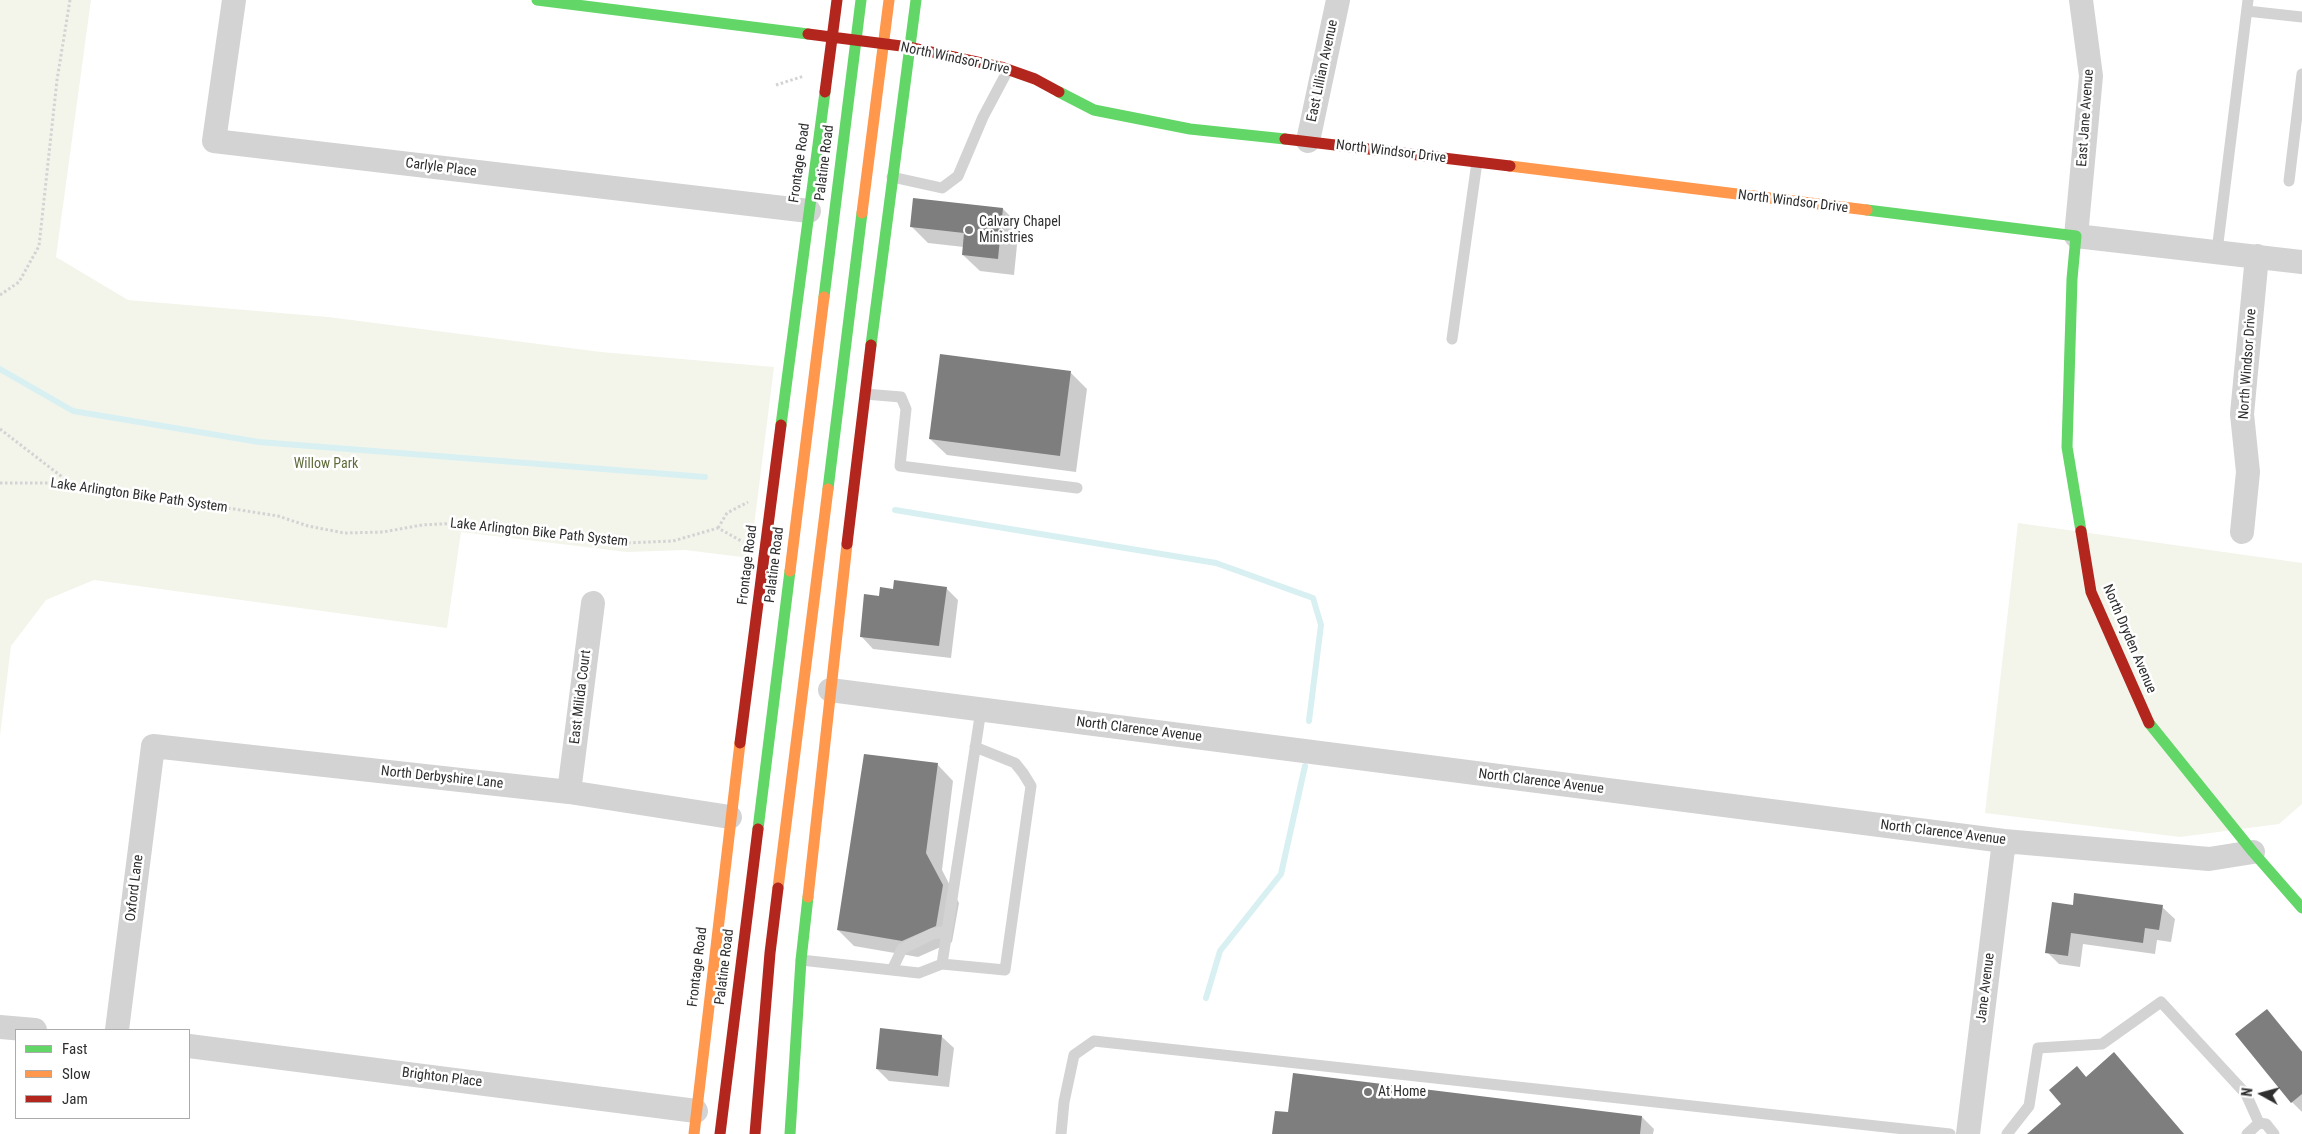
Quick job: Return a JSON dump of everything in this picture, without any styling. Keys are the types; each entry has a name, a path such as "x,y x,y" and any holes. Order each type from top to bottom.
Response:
{"main road":[{"name":"North Windsor Drive","path":"537,0 664,8 856,41 909,47 1008,69 1035,79 1094,110 1190,129 1308,141 2076,236"},
{"name":"Frontage Road","path":"694,1134 730,818 837,0"},
{"name":"Palatine Road","path":"720,1134 861,0"},
{"path":"755,1134 770,953 889,0"},
{"path":"790,1134 801,960 830,690 892,178 916,0"},
{"name":"North Dryden Avenue","path":"2076,236 2072,279 2067,447 2091,592 2149,723 2253,852 2302,908"}],"street":[{"name":"Carlyle Place","path":"234,0 214,141 809,211"},
{"name":"East Lillian Avenue","path":"1308,141 1338,0"},
{"name":"East Jane Avenue","path":"2076,236 2091,76 2081,0"},
{"name":"North Windsor Drive","path":"2076,236 2302,262"},
{"name":"North Windsor Drive","path":"2242,532 2248,472 2242,414 2257,256"},
{"name":"East Milida Court","path":"569,792 593,603"},
{"name":"North Clarence Avenue","path":"830,690 2004,841 2209,859 2253,852"},
{"name":"North Derbyshire Lane","path":"153,746 569,792 730,818"},
{"name":"Oxford Lane","path":"117,1029 153,746"},
{"name":"Jane Avenue","path":"1968,1134 2004,841"},
{"path":"0,1028 18,1029"},
{"name":"Brighton Place","path":"190,1046 696,1111"}],"lane":[{"path":"2217,251 2248,5 2302,16"},
{"path":"892,178 942,188 958,176 983,117 1008,69"},
{"path":"2289,181 2298,140 2302,74"},
{"path":"1452,339 1477,162"},
{"path":"866,394 901,397 906,409 900,466 1077,488"},
{"path":"942,964 981,710"},
{"path":"801,960 919,973 942,964 1005,970 1030,786 1023,772 1015,763 975,747"},
{"path":"892,970 902,949 932,934 947,931"},
{"path":"2007,1134 2029,1106 2038,1048 2102,1044 2161,1002 2246,1094 2259,1123"},
{"path":"1061,1134 1064,1102 1074,1055 1094,1041 1950,1134"},
{"path":"2259,1123 2266,1124 2273,1132 2283,1134"},
{"path":"2247,1134 2259,1123"}],"path":[{"path":"0,295 19,282 39,246 57,80 70,0"},
{"path":"776,85 804,76"},
{"path":"0,429 70,484"},
{"name":"Lake Arlington Bike Path System","path":"0,483 70,484 278,516 308,526 344,533 383,532 422,525 460,523 625,544 673,541 718,528"},
{"path":"747,545 718,528 727,513 752,500"}],"green space":[{"name":"Willow Park","path":"0,0 91,0 56,257 128,300 328,317 601,352 774,367 750,558 685,550 627,552 461,532 447,628 94,580 46,600 11,646 0,736"},
{"path":"2018,523 2302,563 2302,804 2279,824 2180,837 1985,813"}],"building":[{"name":"Calvary Chapel Ministries","path":"913,198 1003,208 998,259 962,255 964,233 910,227"},
{"path":"940,354 1071,371 1060,456 929,439"},
{"path":"894,580 947,587 939,646 860,637 864,594 879,596 880,587 893,589"},
{"path":"864,754 938,763 926,853 943,885 936,926 902,941 837,930"},
{"path":"2074,893 2163,905 2159,930 2145,928 2143,943 2071,933 2068,956 2045,953 2052,902 2073,905"},
{"path":"2267,1009 2302,1052 2302,1094 2291,1103 2235,1034"},
{"path":"880,1028 942,1035 938,1076 876,1069"},
{"path":"2114,1052 2184,1134 2027,1134 2061,1104 2049,1090 2077,1066 2086,1077"},
{"name":"At Home","path":"1293,1073 1642,1116 1640,1134 1272,1134 1275,1111 1288,1112"}],"waterway":[{"path":"0,369 73,411 259,442 705,477"},
{"path":"895,510 1216,563 1313,598 1321,625 1309,721"},
{"path":"1206,998 1220,951 1281,874 1305,766"}],"traffic: fast":[{"path":"537,0 808,34"},
{"path":"824,297 861,0"},
{"path":"871,345 916,0"},
{"path":"781,425 825,92"},
{"path":"1059,92 1094,110 1190,129 1285,139"},
{"path":"1867,210 2076,236 2072,279 2067,447 2081,531"},
{"path":"828,489 862,213"},
{"path":"758,829 790,571"},
{"path":"2149,723 2253,852 2302,908"},
{"path":"790,1134 801,960 808,897"}],"traffic: slow":[{"path":"862,213 889,0"},
{"path":"1510,166 1867,210"},
{"path":"790,571 824,297"},
{"path":"778,888 828,489"},
{"path":"808,897 847,544"},
{"path":"694,1134 740,743"}],"traffic: jam":[{"path":"825,92 837,0"},
{"path":"808,34 909,47 1001,67 1035,79 1059,92"},
{"path":"1285,139 1510,166"},
{"path":"847,544 871,345"},
{"path":"740,743 781,425"},
{"path":"2081,531 2091,592 2149,723"},
{"path":"720,1134 758,829"},
{"path":"755,1134 770,953 778,888"}],"place":[{"name":"Calvary Chapel Ministries","path":"969,230"},
{"name":"At Home","path":"1368,1092"}]}
